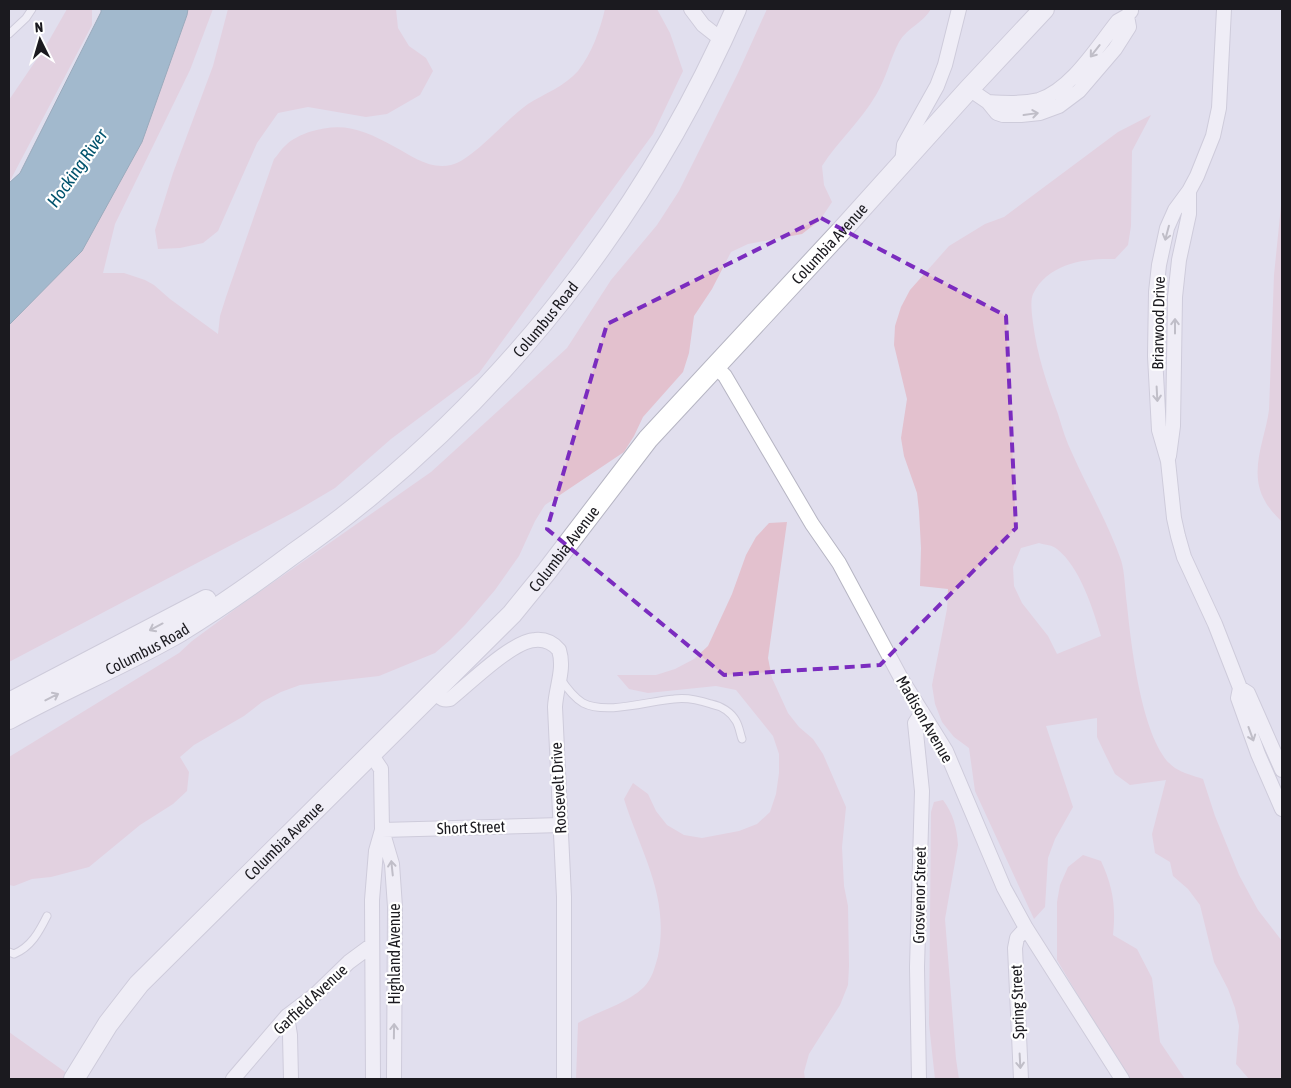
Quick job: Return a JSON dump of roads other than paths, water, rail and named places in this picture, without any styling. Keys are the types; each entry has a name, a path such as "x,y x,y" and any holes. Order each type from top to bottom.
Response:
{"street":[{"path":"691,9 703,25 722,40"},
{"name":"Columbus Road","path":"9,719 149,648 182,630 237,595 372,495 481,393 547,318 607,241 675,132 736,9"},
{"path":"902,163 904,145 937,86 945,65 960,9"},
{"name":"Columbia Avenue","path":"78,1078 108,1024 140,984 512,614 648,439 1044,9"},
{"name":"Briarwood Drive","path":"1224,9 1219,108 1213,136 1197,176 1189,191 1174,210 1159,265 1156,292 1155,356 1159,430 1168,462 1174,518 1184,557 1216,624 1240,688 1238,698 1258,754 1282,809"},
{"path":"969,89 988,102 1019,103 1038,100 1054,93 1078,71 1118,21 1130,12"},
{"name":"Briarwood Drive","path":"1168,462 1173,426 1175,297 1179,260 1189,214 1189,191"},
{"name":"Madison Avenue","path":"715,366 725,376 812,524 839,563 902,680 946,751 1004,888 1026,928 1122,1079"},
{"name":"Columbus Road","path":"9,703 230,588 278,566"},
{"name":"Roosevelt Drive","path":"434,692 441,699 450,699 514,648 534,640 549,642 559,650 562,666 557,686 555,707 565,930 564,1079"},
{"name":"Briarwood Drive","path":"1240,688 1248,693 1282,770"},
{"name":"Grosvenor Street","path":"919,1079 917,967 922,791 915,723 922,712"},
{"name":"Highland Avenue","path":"371,754 381,769 382,830 392,864 395,907 394,1079"},
{"name":"Short Street","path":"382,830 560,825"},
{"name":"Highland Avenue","path":"373,1079 373,884 376,850 382,830"},
{"name":"Spring Street","path":"1021,1079 1015,948 1017,938 1026,928"},
{"name":"Garfield Avenue","path":"232,1079 287,1016 316,994 349,962 372,945"},
{"path":"287,1016 290,1035 291,1079"}],"lane":[{"path":"9,34 26,18 32,9"},
{"path":"560,678 570,693 590,706 613,707 676,698 694,699 716,705 730,714 736,721 742,739"},
{"path":"9,952 14,954 24,949 38,934 47,916"}],"water":[{"name":"Hocking River","path":"101,9 188,9 142,142 82,251 9,325 9,183 20,173"}]}
